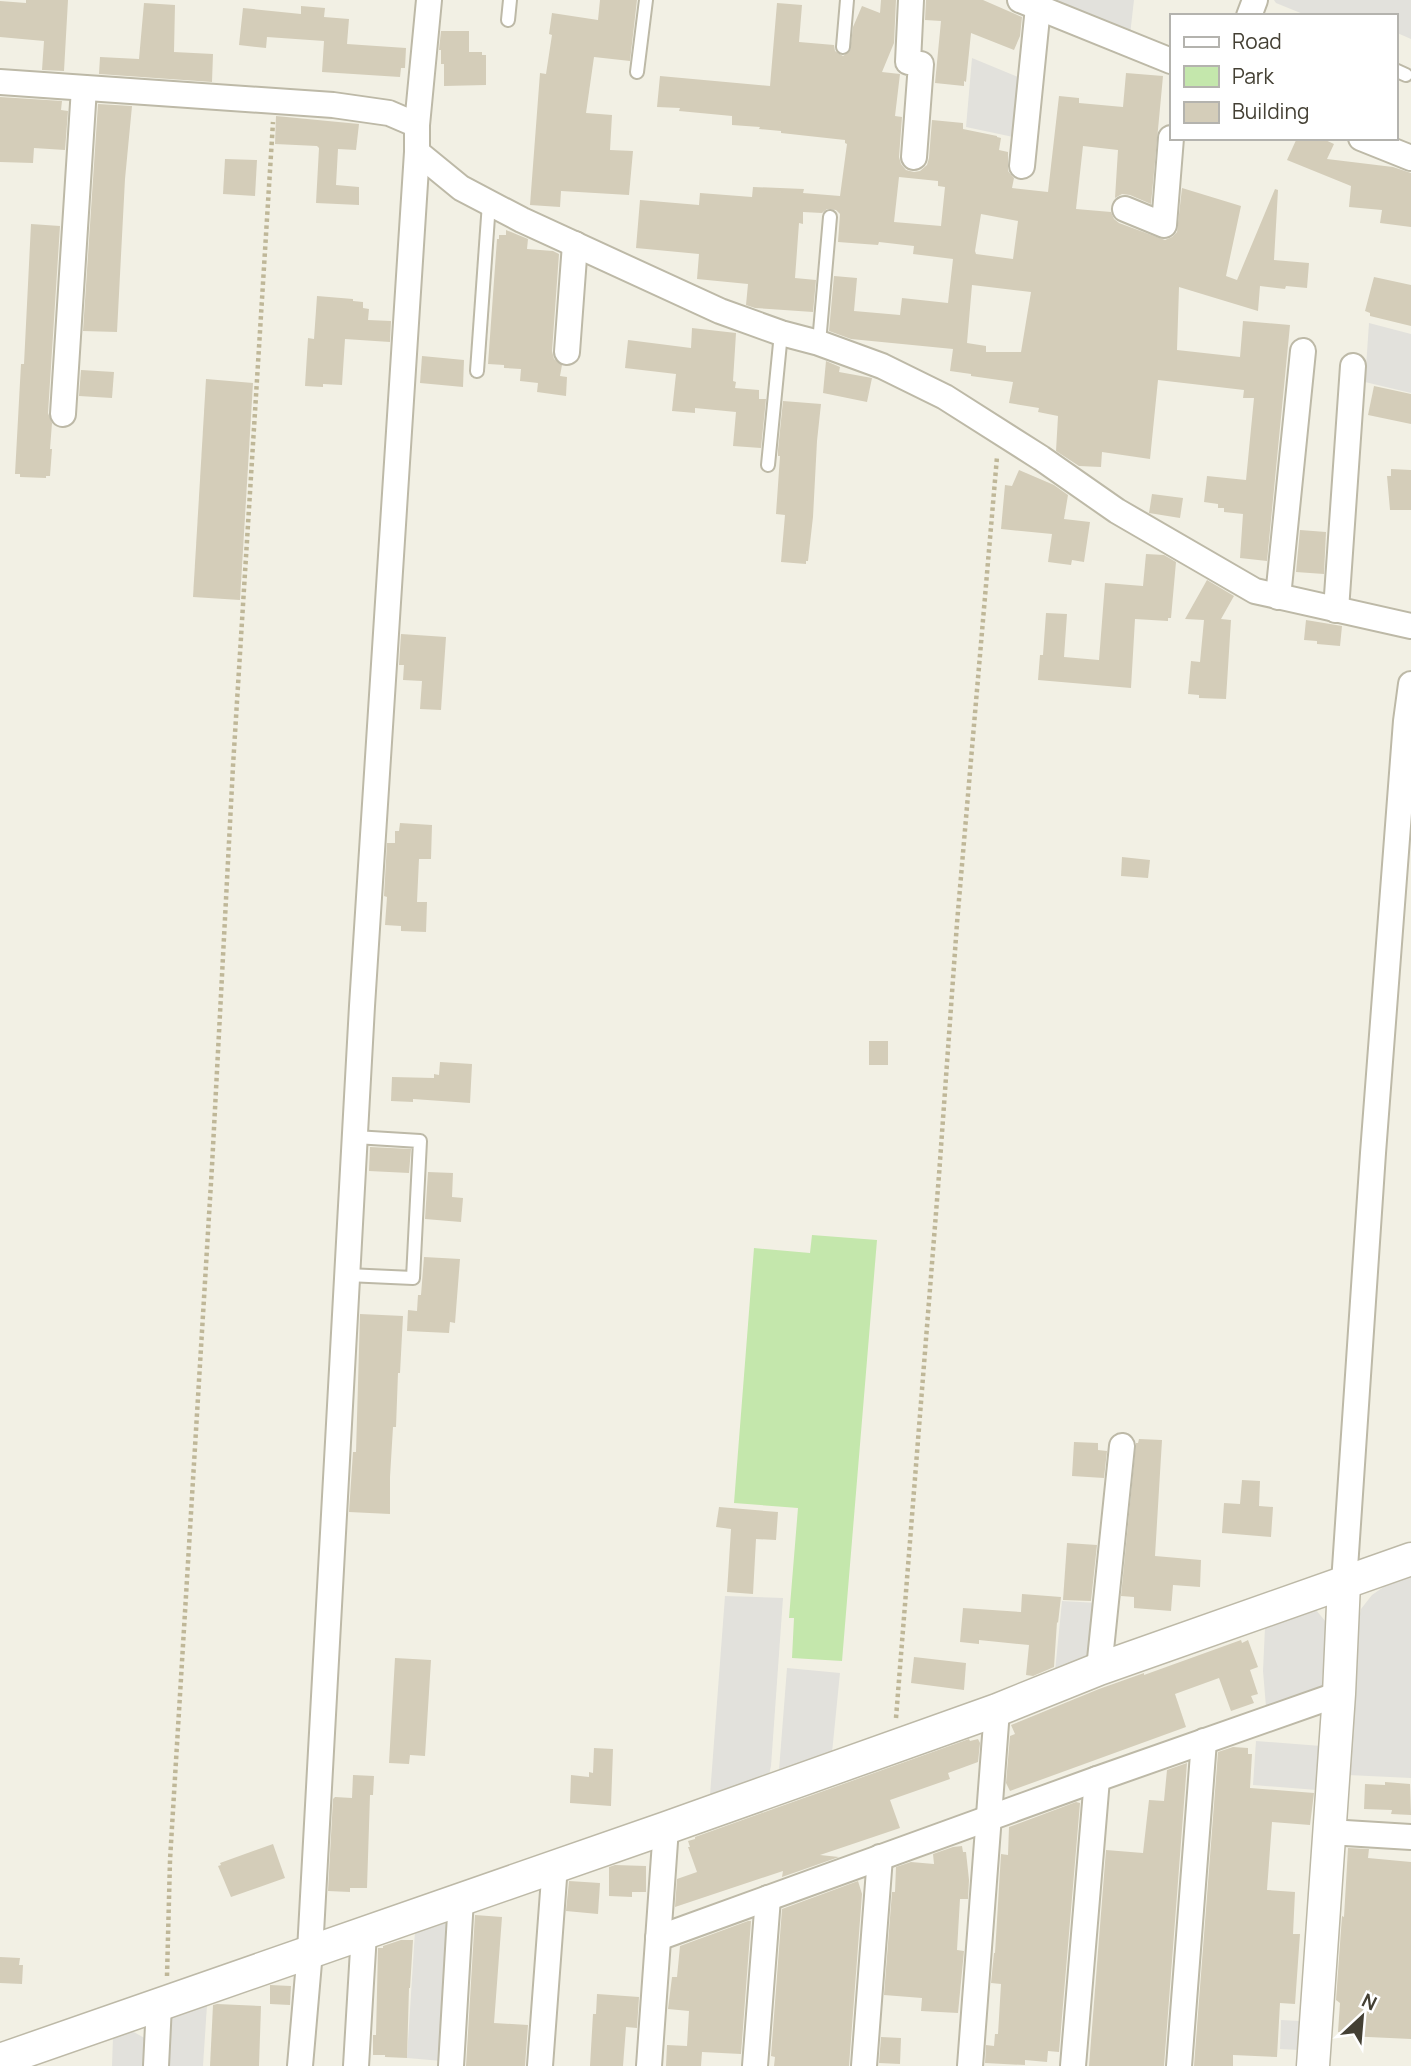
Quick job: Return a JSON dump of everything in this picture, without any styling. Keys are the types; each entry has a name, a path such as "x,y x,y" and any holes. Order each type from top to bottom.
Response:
{"street":[{"path":"300,2066 310,1951 355,1137 417,125 429,0"},
{"path":"911,0 908,62 921,64 914,157"},
{"path":"1022,166 1029,4 1170,61"},
{"path":"0,82 333,105 388,113 417,125"},
{"path":"63,414 84,88"},
{"path":"1125,209 1164,225 1171,140"},
{"path":"1366,140 1411,158"},
{"path":"417,152 461,188 575,244 720,311 882,366 945,397 1041,458 1117,511 1255,591 1411,626"},
{"path":"567,352 575,244"},
{"path":"1278,597 1303,351"},
{"path":"1336,610 1353,366"},
{"path":"1313,2066 1372,1167 1411,684"},
{"path":"1099,1668 1122,1446"},
{"path":"0,2060 666,1828 997,1710 1099,1668 1411,1559"},
{"path":"659,1938 1339,1694"},
{"path":"970,2066 997,1710"},
{"path":"1179,2066 1204,1741"},
{"path":"1073,2066 1097,1779"},
{"path":"649,2066 666,1828"},
{"path":"1329,1832 1411,1837"},
{"path":"864,2066 880,1857"},
{"path":"540,2066 555,1865"},
{"path":"755,2066 768,1898"},
{"path":"451,2066 461,1899"},
{"path":"356,2066 364,1933"},
{"path":"156,2066 162,2004"}],"lane":[{"path":"508,20 510,0"},
{"path":"637,72 646,0"},
{"path":"844,47 847,0"},
{"path":"477,371 489,203"},
{"path":"819,343 830,217"},
{"path":"768,464 781,333"},
{"path":"347,1275 413,1278 420,1140 355,1137"}],"path":[{"path":"162,2004 274,101"},
{"path":"894,1746 957,923 999,432"}],"green space":[{"path":"812,1235 877,1240 842,1661 792,1658 794,1618 789,1618 798,1508 734,1503 754,1248 810,1253"}],"shaded area":[{"path":"1043,0 1134,0 1130,35"},
{"path":"1274,0 1411,0 1411,39 1397,33 1397,14 1303,14"},
{"path":"972,58 1023,79 1018,138 966,127"},
{"path":"1369,323 1411,334 1411,393 1365,382"},
{"path":"1411,1576 1411,1778 1348,1775 1361,1609 1372,1595 1385,1586"},
{"path":"725,1596 783,1598 771,1766 769,1775 710,1795"},
{"path":"1062,1601 1098,1603 1093,1655 1055,1671"},
{"path":"1316,1610 1326,1622 1322,1686 1266,1707 1263,1671 1265,1627"},
{"path":"787,1668 840,1673 832,1753 779,1770"},
{"path":"1256,1741 1321,1746 1317,1790 1253,1785"},
{"path":"444,1921 452,1925 442,2061 407,2058 415,1931"},
{"path":"207,2005 203,2066 164,2066 168,2017"},
{"path":"1281,2020 1300,2021 1300,2050 1280,2049"},
{"path":"132,2031 148,2040 146,2066 112,2066 113,2036"}],"building":[{"path":"26,0 68,0 64,71 42,70 44,41 0,37 0,1 26,3"},
{"path":"600,0 637,0 630,61 594,57 586,113 612,115 610,150 633,151 629,195 561,191 560,207 530,205 540,73 546,74 552,35 549,34 552,13 598,20"},
{"path":"881,0 896,0 894,43 882,72 900,74 895,116 902,117 899,157 906,170 920,171 927,165 932,120 963,123 963,129 1001,138 999,150 1008,152 1008,171 1014,178 1012,188 1048,192 1059,96 1079,98 1079,103 1123,107 1126,73 1163,76 1151,204 1130,195 1122,194 1115,198 1118,150 1083,146 1076,209 1111,212 1119,223 1165,240 1177,232 1182,188 1241,206 1226,276 1237,280 1275,189 1278,190 1274,260 1309,263 1307,288 1260,286 1258,311 1179,287 1177,350 1240,357 1243,321 1290,325 1267,561 1240,558 1243,514 1224,512 1224,508 1218,508 1218,504 1204,502 1207,476 1246,480 1254,398 1243,398 1244,390 1158,380 1150,459 1102,452 1101,467 1079,466 1056,451 1058,416 1038,412 1039,408 1009,403 1013,382 950,371 953,349 851,339 829,331 834,276 857,278 854,311 900,315 902,298 948,303 953,259 913,254 914,246 879,242 878,245 838,242 840,214 836,210 827,209 822,213 803,212 803,224 799,223 795,278 816,280 813,312 746,305 748,284 697,279 699,254 636,248 640,200 699,205 700,193 752,197 753,187 804,189 803,193 840,196 847,144 845,140 732,125 732,116 657,107 660,76 770,86 777,3 802,5 799,42 834,45 835,51 843,56 850,51 853,27 862,6 880,13","holes":["899,177 938,181 938,186 945,187 941,226 894,222","981,214 1018,221 1013,259 976,254","972,285 1031,292 1021,352 986,352 986,346 967,343"]},
{"path":"926,0 983,0 1022,17 1020,36 1014,50 971,33 964,86 935,83 941,21 925,20"},
{"path":"144,3 175,5 174,52 213,54 212,82 99,74 100,57 139,59"},
{"path":"301,6 325,8 324,17 349,19 347,44 406,48 405,68 401,68 400,77 322,72 324,41 267,37 266,48 239,45 243,8 301,14"},
{"path":"441,31 469,31 469,52 482,52 482,55 486,55 486,85 444,86 444,64 441,64 439,50"},
{"path":"0,97 62,101 61,110 68,111 65,150 34,148 33,163 0,162"},
{"path":"98,104 132,106 125,179 117,332 83,331"},
{"path":"276,116 359,124 356,150 338,149 336,185 359,187 359,205 316,203 319,148 275,144"},
{"path":"1296,140 1325,140 1334,144 1327,159 1393,167 1411,173 1411,227 1380,223 1382,210 1349,207 1351,186 1287,160"},
{"path":"225,159 257,160 255,196 223,194"},
{"path":"31,224 60,226 48,413 52,423 52,449 50,476 46,478 20,477 20,474 15,474"},
{"path":"506,230 528,239 527,249 559,254 552,351 554,359 562,365 560,376 567,377 566,396 537,392 538,383 520,381 521,369 488,364 497,239 499,235 506,235"},
{"path":"1374,277 1411,285 1411,326 1370,316 1370,313 1365,311"},
{"path":"317,296 363,302 363,308 369,309 368,320 391,321 390,342 345,339 342,385 305,386 308,338 314,339"},
{"path":"692,328 736,333 733,381 736,382 735,388 759,390 759,399 766,399 761,448 733,446 736,412 695,408 695,413 672,411 676,374 625,368 628,340 691,348"},
{"path":"422,356 464,360 463,387 420,383"},
{"path":"826,361 840,367 839,372 872,378 867,402 823,393"},
{"path":"81,370 114,372 112,398 79,396"},
{"path":"206,379 253,383 240,600 193,597"},
{"path":"1374,386 1411,394 1411,424 1368,415"},
{"path":"783,401 821,404 813,517 806,564 781,562 785,515 776,514"},
{"path":"1391,469 1411,470 1411,510 1390,510 1387,476 1391,476"},
{"path":"1019,470 1054,485 1068,495 1064,519 1090,522 1084,562 1072,560 1071,565 1048,562 1052,534 1001,529 1005,485 1012,486"},
{"path":"1152,494 1183,498 1180,518 1149,513"},
{"path":"1300,530 1326,532 1324,574 1296,572"},
{"path":"1146,554 1164,555 1176,562 1171,618 1168,618 1168,621 1135,619 1131,688 1038,680 1046,613 1067,614 1064,657 1099,660 1105,583 1143,586"},
{"path":"1207,580 1234,596 1221,619 1231,620 1226,699 1199,698 1199,695 1188,694 1191,661 1200,662 1204,620 1185,619"},
{"path":"1306,620 1342,626 1340,646 1304,640"},
{"path":"401,634 446,637 441,710 420,709 422,681 403,680 404,665 399,665"},
{"path":"400,823 432,825 431,859 419,859 417,902 427,902 426,932 401,931 401,926 385,925 387,843 395,843 395,831 399,831"},
{"path":"1122,857 1150,860 1148,878 1121,876"},
{"path":"869,1041 888,1041 888,1065 869,1065"},
{"path":"440,1062 472,1064 470,1103 413,1099 413,1102 391,1101 392,1077 434,1078 434,1074 439,1075"},
{"path":"370,1147 411,1149 409,1173 369,1171"},
{"path":"428,1172 453,1173 452,1197 463,1198 461,1222 425,1219"},
{"path":"424,1257 460,1259 455,1323 450,1322 449,1333 407,1331 408,1310 417,1311 418,1295 421,1295"},
{"path":"360,1314 403,1316 396,1427 393,1427 390,1514 349,1512 353,1452 356,1452"},
{"path":"1139,1439 1162,1440 1155,1556 1201,1560 1200,1587 1173,1585 1171,1611 1134,1608 1134,1597 1121,1596 1136,1443"},
{"path":"1074,1442 1098,1443 1098,1450 1107,1451 1104,1478 1072,1476"},
{"path":"1242,1480 1260,1481 1259,1506 1273,1507 1271,1537 1222,1533 1224,1503 1240,1504"},
{"path":"719,1507 778,1512 776,1540 756,1539 753,1594 727,1592 731,1529 716,1527"},
{"path":"1067,1543 1097,1545 1091,1601 1063,1600"},
{"path":"1022,1594 1061,1597 1054,1667 1033,1676 1026,1675 1029,1645 979,1640 979,1644 960,1642 963,1608 1021,1612"},
{"path":"1241,1640 1242,1643 1248,1640 1258,1667 1250,1670 1258,1694 1251,1696 1254,1703 1231,1711 1219,1678 1175,1694 1186,1727 1010,1791 1006,1783 1010,1736 1015,1734 1011,1725 1099,1689"},
{"path":"914,1657 966,1663 964,1690 911,1683"},
{"path":"395,1658 431,1660 425,1756 410,1755 409,1764 389,1763"},
{"path":"969,1739 978,1739 980,1743 978,1762 948,1773 950,1779 890,1800 900,1828 820,1855 839,1857 782,1877 783,1871 675,1907 677,1879 697,1872 688,1847 688,1841 695,1837"},
{"path":"1233,1747 1248,1748 1248,1754 1252,1754 1250,1788 1314,1793 1310,1825 1272,1822 1267,1890 1295,1892 1293,1934 1300,1934 1295,2004 1280,2003 1277,2057 1233,2055 1233,2066 1194,2066 1218,1752"},
{"path":"594,1748 613,1749 611,1806 570,1803 571,1775 589,1777 589,1772 593,1773"},
{"path":"1187,1763 1164,2066 1089,2066 1106,1850 1143,1853 1149,1800 1164,1801 1167,1770"},
{"path":"353,1775 374,1776 373,1795 370,1795 367,1888 350,1888 350,1892 328,1891 333,1799 352,1798"},
{"path":"1385,1782 1410,1784 1411,1815 1391,1814 1392,1810 1364,1809 1365,1784 1385,1785"},
{"path":"1076,1802 1080,1803 1059,2052 1048,2051 1047,2062 1025,2060 1025,2065 985,2063 986,2045 994,2046 995,2034 998,2034 1001,1984 991,1983 1001,1854 1008,1855 1009,1827"},
{"path":"273,1844 285,1878 231,1897 218,1866 220,1863"},
{"path":"962,1846 963,1852 966,1852 969,1880 968,1899 960,1899 957,1950 964,1951 958,2013 921,2011 922,1998 884,1995 896,1867 911,1862 934,1864 933,1854"},
{"path":"1348,1848 1369,1849 1368,1858 1411,1862 1411,2039 1347,2036 1347,2033 1338,2032 1340,2003 1336,2000"},
{"path":"646,1866 646,1892 632,1892 632,1897 609,1896 609,1867"},
{"path":"569,1881 600,1883 598,1914 566,1911"},
{"path":"858,1881 862,1894 849,2066 774,2066 775,2057 771,2056 782,1909"},
{"path":"475,1915 502,1917 494,2023 528,2025 525,2066 466,2066"},
{"path":"751,1921 741,2054 702,2052 701,2066 666,2066 667,2045 687,2046 689,2011 668,2009 672,1977 677,1977 680,1946"},
{"path":"401,1940 413,1940 407,2058 373,2055 378,1948"},
{"path":"0,1957 20,1958 19,1965 23,1965 22,1984 0,1983"},
{"path":"270,1985 291,1986 290,2005 270,2004"},
{"path":"597,1994 639,1997 637,2028 626,2027 623,2066 590,2066"},
{"path":"213,2005 261,2006 259,2066 210,2066"},
{"path":"881,2037 901,2038 900,2064 879,2063"}]}
